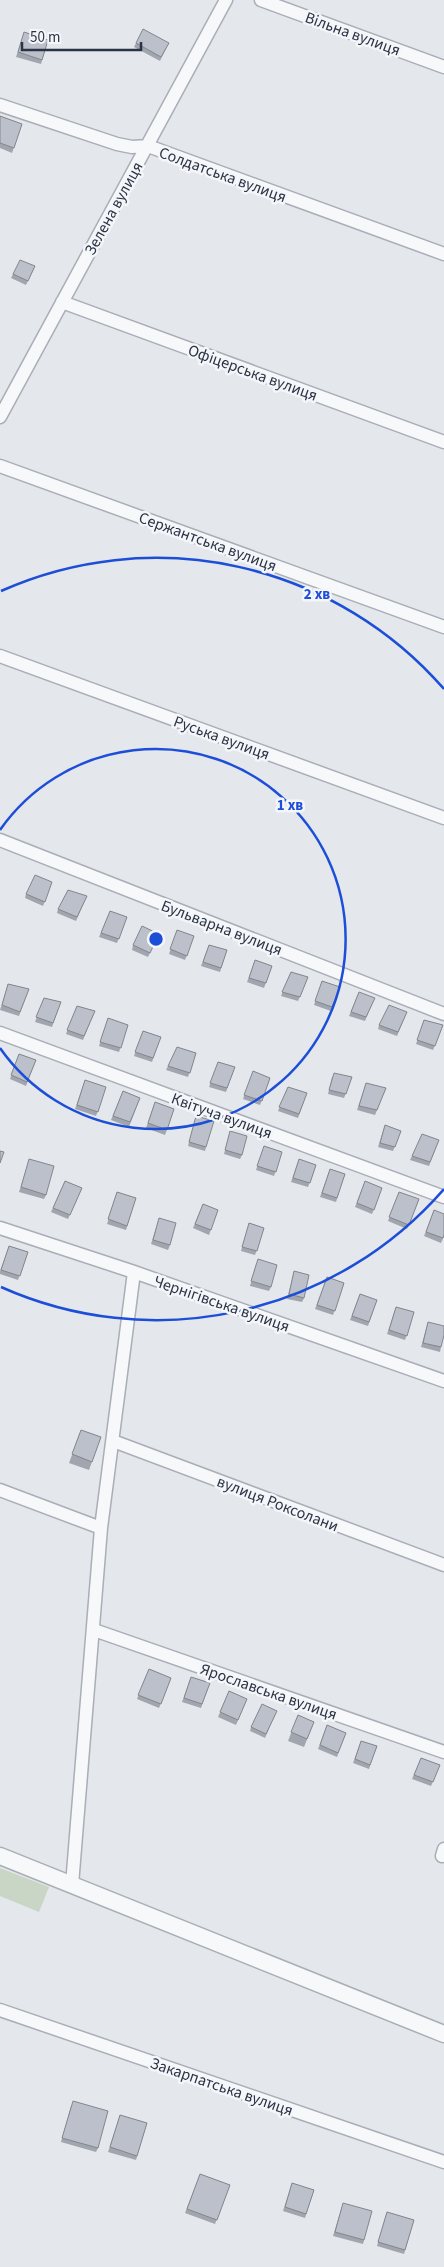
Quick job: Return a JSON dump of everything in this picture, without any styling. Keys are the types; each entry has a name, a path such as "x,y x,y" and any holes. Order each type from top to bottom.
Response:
{"street":[{"name":"Зелена вулиця","path":"0,417 226,0"},
{"name":"Вільна вулиця","path":"261,0 444,66"},
{"name":"Солдатська вулиця","path":"0,105 117,144 132,147 148,146 444,254"},
{"name":"Офіцерська вулиця","path":"62,302 444,442"},
{"name":"Сержантська вулиця","path":"0,466 444,627"},
{"name":"Руська вулиця","path":"0,656 444,818"},
{"name":"Бульварна вулиця","path":"0,840 444,1014"},
{"name":"Квітуча вулиця","path":"0,1033 444,1197"},
{"name":"Чернігівська вулиця","path":"0,1228 134,1272 444,1381"},
{"path":"72,1885 94,1630 100,1528 134,1272"},
{"name":"вулиця Роксолани","path":"113,1441 444,1565"},
{"path":"0,1490 100,1528"},
{"name":"Ярославська вулиця","path":"94,1630 444,1752"},
{"path":"0,1856 444,2034"},
{"name":"Закарпатська вулиця","path":"0,2010 444,2162"}],"green space":[{"path":"0,1868 49,1887 39,1912 0,1896"}],"building":[{"path":"143,29 169,43 161,57 136,43"},
{"path":"24,32 48,40 42,60 18,52"},
{"path":"0,116 22,124 14,148 0,143"},
{"path":"20,260 35,266 28,281 13,274"},
{"path":"35,875 52,882 45,902 26,894"},
{"path":"68,890 87,896 77,917 58,909"},
{"path":"110,911 127,917 119,939 101,933"},
{"path":"142,926 159,934 150,953 133,945"},
{"path":"177,930 194,936 187,956 170,949"},
{"path":"209,945 227,950 221,968 203,962"},
{"path":"255,960 272,966 266,983 249,978"},
{"path":"291,972 308,977 300,997 282,992"},
{"path":"322,981 340,987 332,1007 315,1001"},
{"path":"8,984 29,989 20,1012 2,1005"},
{"path":"359,992 375,998 366,1017 351,1012"},
{"path":"44,998 61,1002 53,1023 36,1017"},
{"path":"389,1005 407,1012 398,1032 379,1025"},
{"path":"77,1006 95,1011 84,1036 67,1030"},
{"path":"108,1018 128,1025 121,1048 100,1042"},
{"path":"424,1020 443,1025 435,1046 417,1040"},
{"path":"143,1031 161,1037 153,1058 135,1052"},
{"path":"177,1047 196,1053 190,1073 168,1066"},
{"path":"19,1054 36,1060 27,1082 11,1075"},
{"path":"218,1062 235,1067 227,1088 210,1083"},
{"path":"253,1071 270,1078 262,1101 244,1095"},
{"path":"334,1073 352,1077 346,1094 329,1090"},
{"path":"85,1080 106,1087 98,1112 77,1105"},
{"path":"366,1083 386,1088 377,1110 359,1106"},
{"path":"288,1087 307,1093 299,1114 279,1107"},
{"path":"123,1091 140,1098 130,1122 113,1116"},
{"path":"155,1102 174,1109 167,1130 148,1123"},
{"path":"196,1116 214,1121 206,1147 189,1142"},
{"path":"385,1125 401,1131 395,1147 380,1143"},
{"path":"230,1131 247,1136 242,1155 225,1150"},
{"path":"422,1134 439,1140 430,1162 412,1156"},
{"path":"264,1146 282,1152 276,1172 257,1166"},
{"path":"0,1151 4,1152 0,1163"},
{"path":"29,1159 54,1166 46,1195 21,1187"},
{"path":"299,1159 316,1165 310,1183 293,1178"},
{"path":"330,1169 345,1174 337,1198 322,1193"},
{"path":"65,1181 82,1188 70,1215 53,1208"},
{"path":"365,1181 382,1188 374,1210 357,1203"},
{"path":"117,1192 136,1198 127,1226 108,1219"},
{"path":"399,1192 419,1199 409,1225 389,1217"},
{"path":"203,1204 218,1210 211,1230 195,1224"},
{"path":"434,1210 444,1214 443,1238 426,1232"},
{"path":"159,1218 176,1223 170,1245 153,1240"},
{"path":"249,1223 264,1228 257,1251 242,1247"},
{"path":"9,1246 28,1252 20,1276 1,1270"},
{"path":"258,1259 277,1265 271,1287 251,1281"},
{"path":"294,1271 309,1275 304,1298 289,1294"},
{"path":"327,1277 344,1283 335,1311 317,1305"},
{"path":"360,1294 377,1300 369,1322 352,1316"},
{"path":"396,1307 414,1312 407,1336 389,1330"},
{"path":"428,1322 444,1326 441,1347 423,1343"},
{"path":"81,1430 101,1437 92,1462 72,1454"},
{"path":"149,1669 171,1678 161,1704 138,1695"},
{"path":"191,1677 210,1683 202,1704 184,1698"},
{"path":"229,1691 247,1699 238,1720 220,1712"},
{"path":"262,1704 277,1711 266,1734 251,1727"},
{"path":"298,1715 314,1722 307,1739 291,1732"},
{"path":"327,1725 346,1733 338,1753 320,1745"},
{"path":"361,1741 377,1746 370,1765 355,1759"},
{"path":"421,1758 440,1765 433,1782 414,1775"},
{"path":"73,2101 108,2111 98,2148 62,2138"},
{"path":"120,2115 147,2123 137,2156 110,2147"},
{"path":"200,2174 230,2185 217,2220 187,2209"},
{"path":"292,2183 314,2190 306,2214 285,2207"},
{"path":"343,2203 372,2211 364,2240 335,2232"},
{"path":"387,2212 414,2220 405,2250 378,2242"}]}
